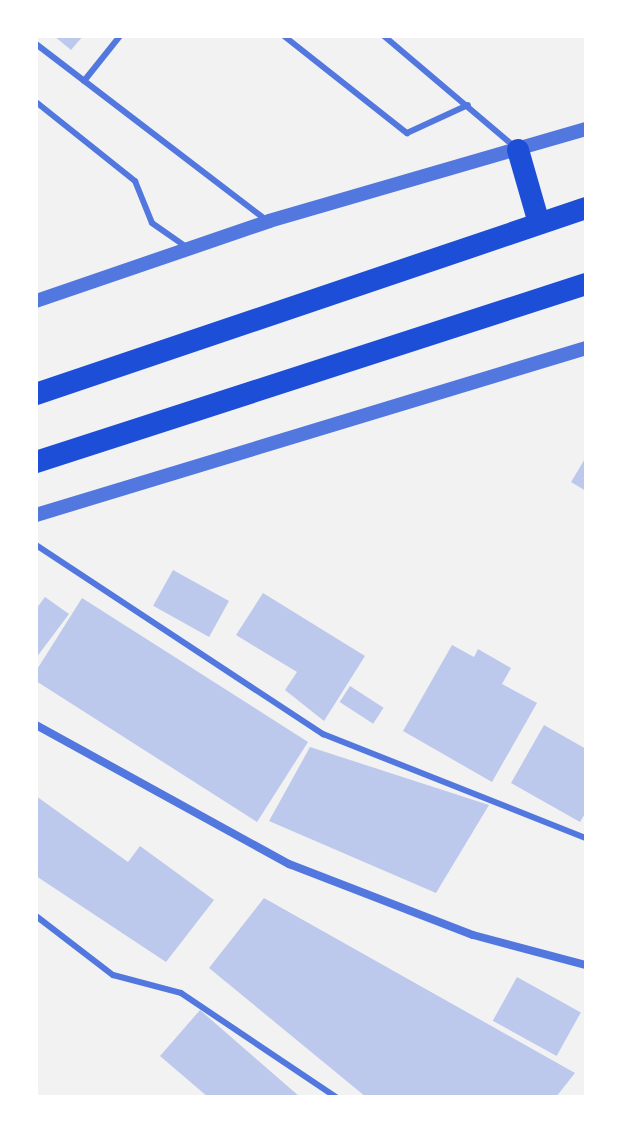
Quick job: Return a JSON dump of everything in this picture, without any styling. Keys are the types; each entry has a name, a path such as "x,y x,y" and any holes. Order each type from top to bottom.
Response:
{"highway":[{"path":"518,150 539,223"},
{"path":"36,394 586,208"},
{"path":"36,462 586,284"}],"street":[{"path":"36,301 269,221 586,129"},
{"path":"36,515 157,475 586,348"},
{"path":"36,725 289,864 473,935 586,965"}],"lane":[{"path":"84,81 120,36"},
{"path":"284,36 407,133 468,105"},
{"path":"384,36 518,150"},
{"path":"36,44 269,221"},
{"path":"36,102 135,181 152,223 188,248"},
{"path":"36,545 323,734 586,838"},
{"path":"36,916 113,975 181,993 313,1076 336,1097"}],"building":[{"path":"54,36 83,36 71,50"},
{"path":"586,457 586,491 571,482"},
{"path":"173,570 229,601 209,637 153,606"},
{"path":"263,593 365,656 324,721 285,690 297,672 236,635"},
{"path":"45,597 69,614 36,658 36,609"},
{"path":"82,598 308,742 257,822 36,681 36,671"},
{"path":"452,645 474,657 478,649 511,668 502,684 537,703 492,782 403,731"},
{"path":"350,686 384,708 373,724 340,702"},
{"path":"544,725 586,749 586,812 580,822 511,783"},
{"path":"310,747 489,805 436,893 269,821"},
{"path":"36,796 128,862 140,846 214,900 166,962 36,876"},
{"path":"264,898 575,1073 556,1097 366,1097 209,968"},
{"path":"517,977 581,1012 557,1056 493,1021"},
{"path":"200,1010 300,1097 208,1097 160,1056"}]}
